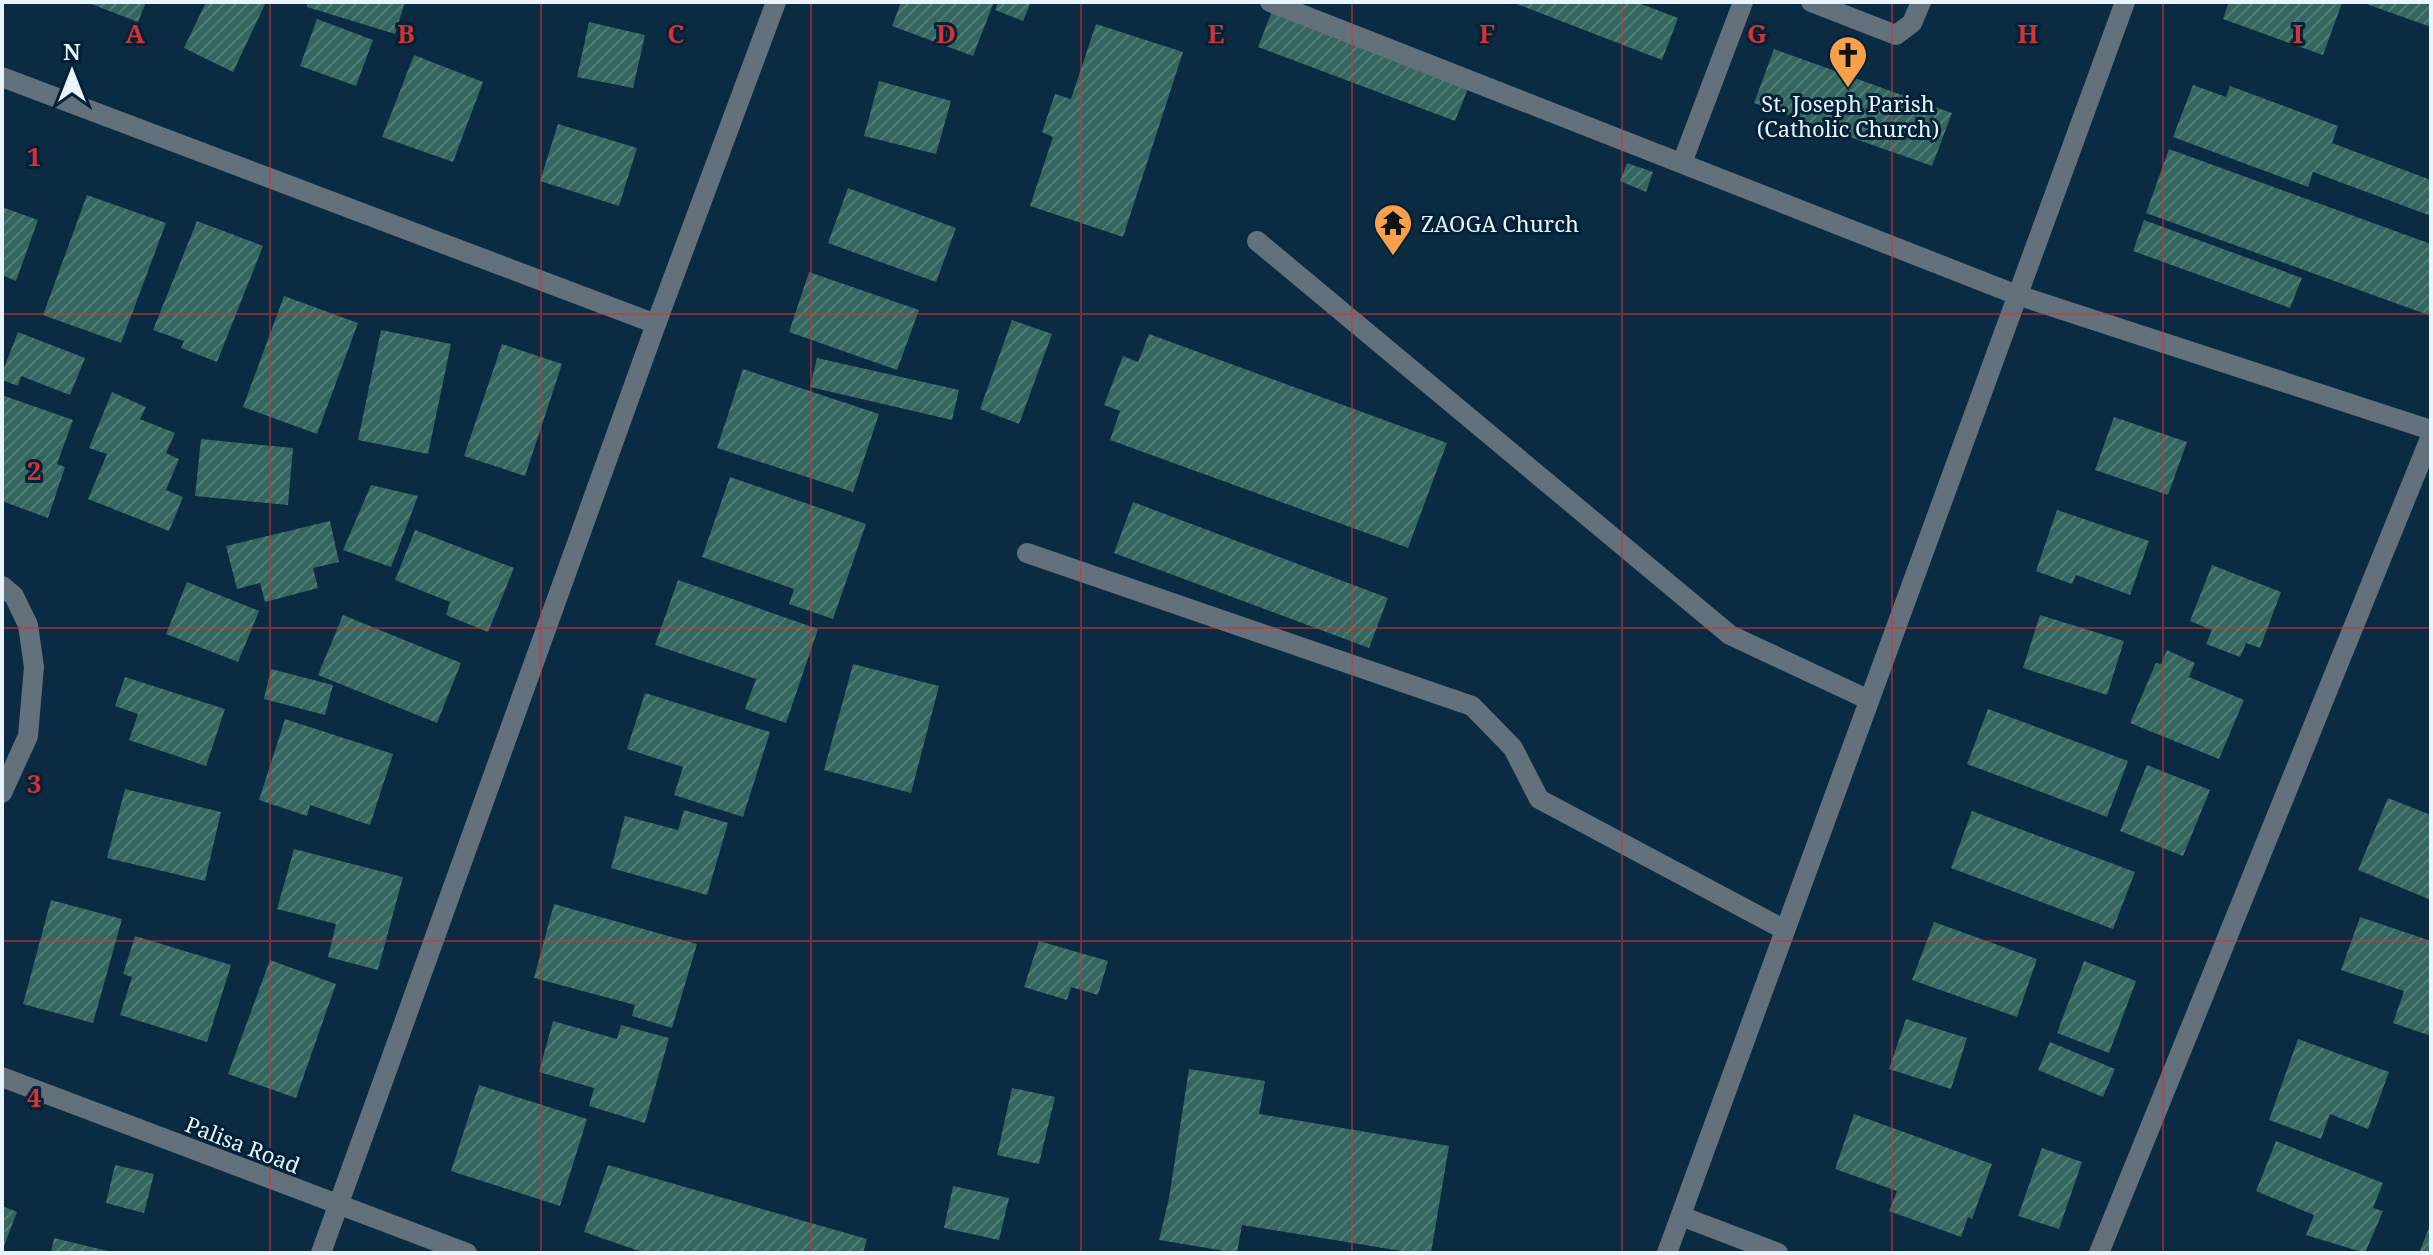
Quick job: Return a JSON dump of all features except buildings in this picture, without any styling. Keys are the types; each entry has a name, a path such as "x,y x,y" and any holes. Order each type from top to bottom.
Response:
{"street":[{"path":"321,1253 656,324 776,2"},
{"path":"1270,2 2017,295 2431,433 2099,1253"},
{"path":"1682,163 1743,2"},
{"path":"1811,2 1896,35 1912,23 1921,2"},
{"path":"1667,1253 2125,2"},
{"path":"2,77 656,324"},
{"path":"1257,241 1730,635 1869,700"},
{"path":"1027,553 1472,706 1513,748 1539,799 1785,930"},
{"path":"2,586 14,596 28,625 34,667 28,736 2,793"},
{"name":"Palisa Road","path":"2,1077 467,1253"},
{"path":"1681,1216 1778,1253"}],"place":[{"name":"St. Joseph Parish (Catholic Church)","path":"1848,89"},
{"name":"ZAOGA Church","path":"1393,257"}]}
